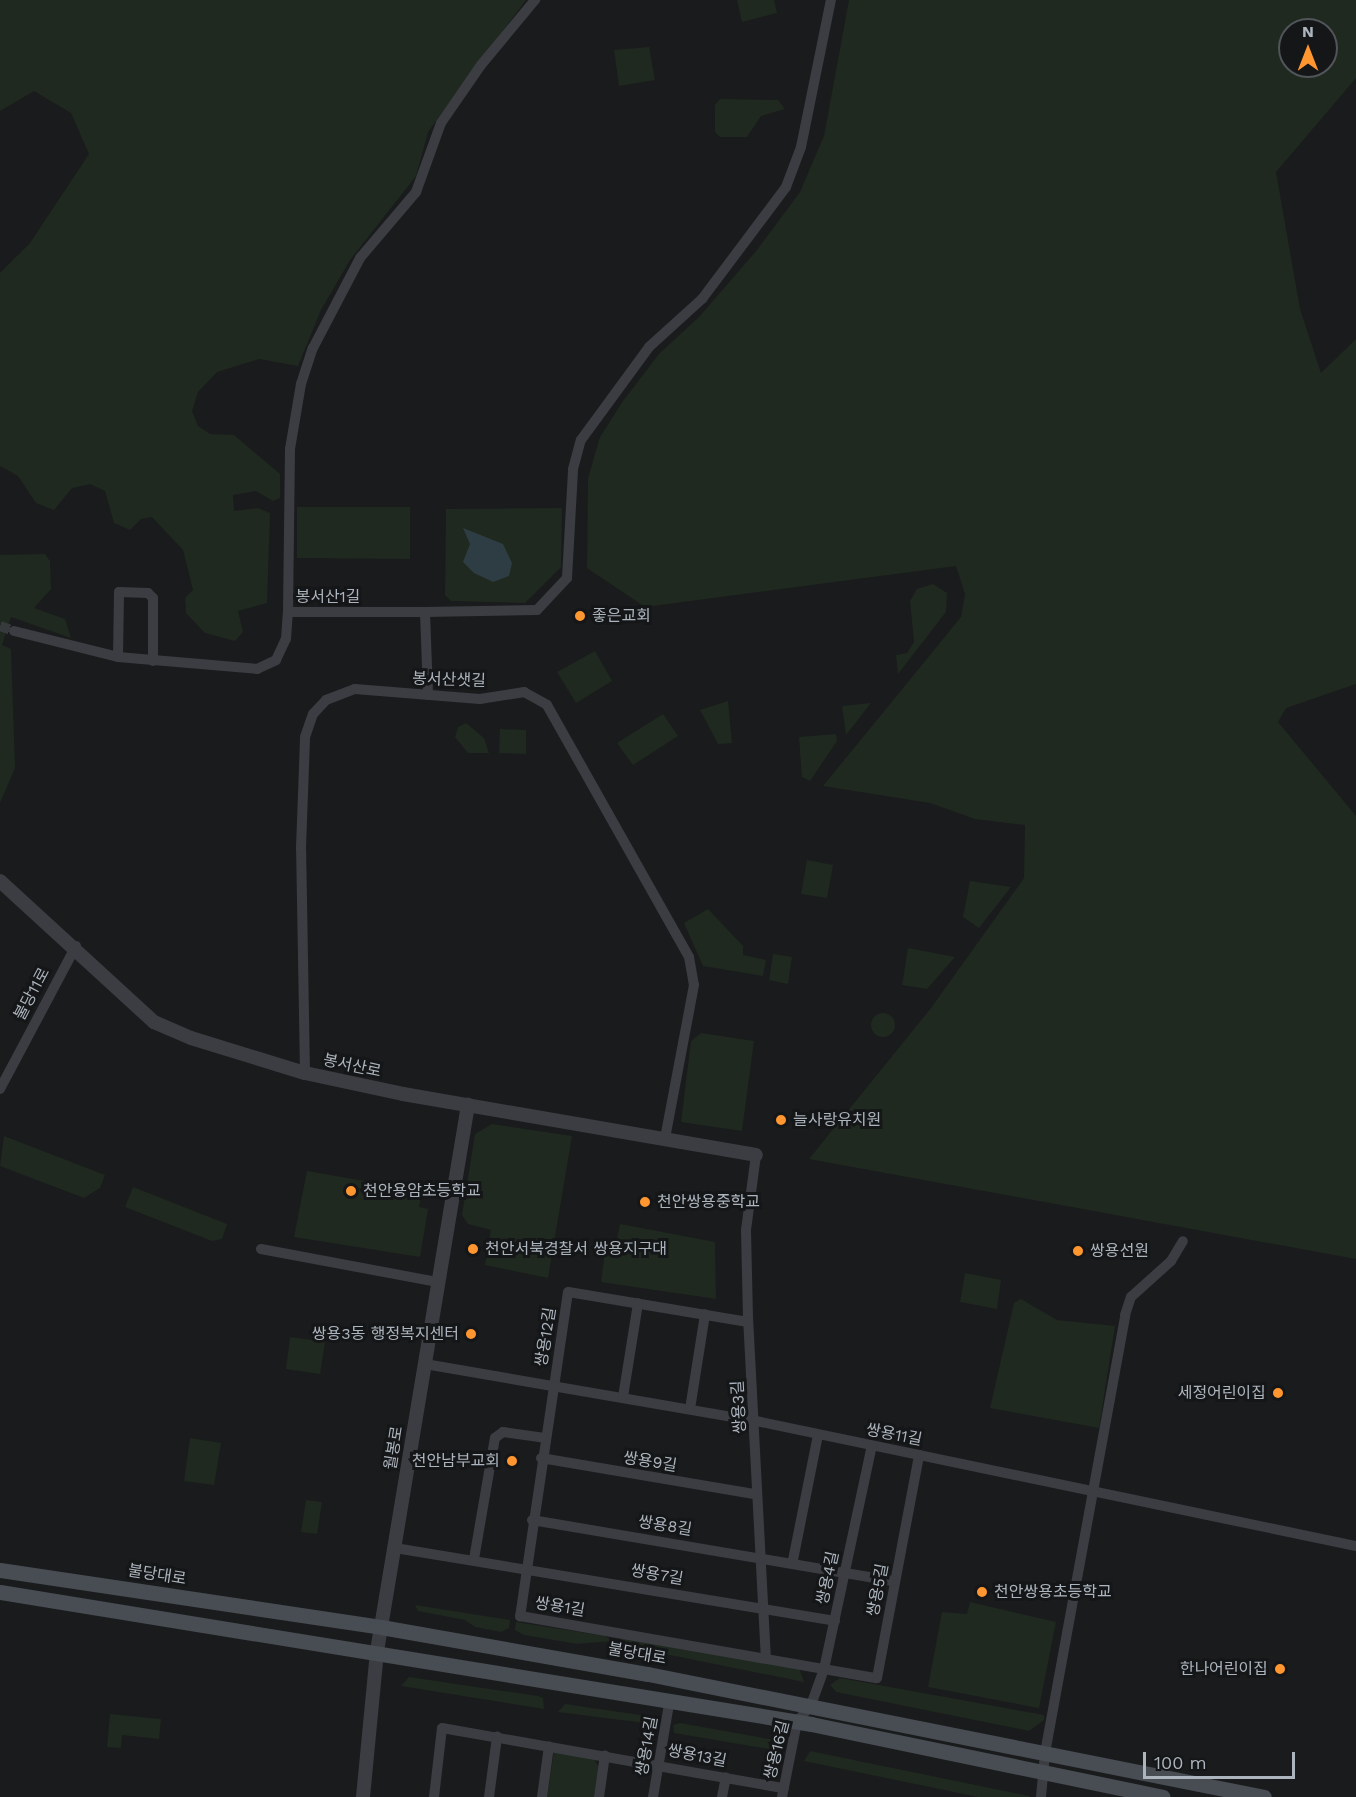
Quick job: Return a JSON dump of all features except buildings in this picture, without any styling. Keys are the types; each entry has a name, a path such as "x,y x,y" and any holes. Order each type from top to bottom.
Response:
{"main road":[{"name":"불당대로","path":"0,1570 381,1627 805,1713 1045,1753 1264,1797"},
{"name":"불당대로","path":"0,1592 670,1700 805,1713 1046,1773 1162,1797"}],"street":[{"path":"288,612 290,449 301,384 313,348 360,258 416,192 441,123 481,65 535,0"},
{"name":"봉서산1길","path":"14,631 118,657 257,669 276,660 286,639 288,612 537,610 567,578 573,469 581,440 649,346 702,299 786,187 801,147 831,0"},
{"path":"118,657 119,592 148,593 153,598 153,661"},
{"path":"425,612 428,695"},
{"name":"봉서산샛길","path":"305,1073 301,848 305,737 313,714 340,692 480,699 524,692 547,705 682,938 694,985 665,1138"},
{"name":"봉서산로","path":"0,881 150,1027 190,1043 305,1079 755,1157"},
{"name":"봉서산로","path":"0,889 154,1022 305,1073 467,1107 665,1138 755,1157"},
{"name":"불당11로","path":"0,1089 73,950"},
{"name":"월봉로","path":"363,1797 377,1651 467,1107"},
{"name":"쌍용3길","path":"755,1157 746,1230 748,1322 756,1421 754,1494 766,1658"},
{"path":"1041,1797 1046,1773 1045,1753 1131,1297 1171,1261 1183,1241"},
{"path":"261,1249 438,1282"},
{"name":"쌍용12길","path":"553,1386 568,1292 748,1322"},
{"path":"623,1397 638,1303"},
{"path":"690,1409 705,1314"},
{"name":"쌍용11길","path":"425,1364 756,1421 1356,1546"},
{"name":"쌍용1길","path":"553,1386 520,1616 824,1669"},
{"path":"474,1559 495,1438 503,1432 545,1438"},
{"path":"793,1560 818,1434"},
{"name":"쌍용4길","path":"805,1713 824,1669 872,1446"},
{"name":"쌍용5길","path":"824,1669 877,1678 919,1455"},
{"name":"쌍용9길","path":"542,1458 754,1494"},
{"name":"쌍용8길","path":"532,1520 760,1557 793,1560 894,1581"},
{"name":"쌍용7길","path":"394,1548 474,1559 835,1621"},
{"name":"쌍용14길","path":"653,1797 670,1700"},
{"name":"쌍용16길","path":"783,1792 805,1713"},
{"name":"쌍용13길","path":"434,1797 442,1728 658,1764 726,1777 783,1792"},
{"path":"489,1797 497,1737"},
{"path":"542,1797 549,1746"},
{"path":"599,1797 605,1755"},
{"path":"722,1797 726,1777"}],"green space":[{"path":"0,0 526,0 428,132 416,176 350,260 321,310 298,366 259,359 217,372 198,392 192,411 198,426 210,434 234,435 280,474 280,498 273,501 256,491 233,495 234,511 258,508 270,513 267,603 238,611 243,632 235,641 205,633 186,613 185,598 193,590 183,550 152,517 141,519 130,530 114,523 105,491 90,484 72,488 54,510 36,503 18,476 0,466 0,273 30,243 89,154 71,113 34,91 0,111"},
{"path":"737,0 774,0 777,13 742,22"},
{"path":"849,0 1356,0 1356,78 1276,172 1300,309 1321,373 1356,339 1356,684 1286,708 1278,722 1356,816 1356,1259 809,1159 931,1008 1024,878 1025,825 975,819 930,803 823,786 961,617 965,594 956,566 645,607 587,568 588,478 600,437 623,401 659,354 700,316 757,250 800,192 824,136"},
{"path":"649,47 655,80 619,86 614,50"},
{"path":"720,99 778,100 785,109 761,116 747,137 720,137 715,132 715,105"},
{"path":"297,507 410,507 410,559 297,558"},
{"path":"562,508 561,567 525,603 451,601 445,595 446,509"},
{"path":"45,554 50,561 51,589 34,608 65,619 71,638 11,617 2,645 11,649 15,768 0,803 0,555"},
{"path":"933,584 947,593 946,612 898,674 896,655 907,653 914,642 910,601 917,589"},
{"path":"595,651 612,681 576,703 557,672"},
{"path":"728,701 732,743 718,744 700,710"},
{"path":"871,703 846,735 842,706"},
{"path":"663,714 678,736 633,765 617,743"},
{"path":"466,723 484,738 489,753 468,753 455,737 458,727"},
{"path":"500,729 526,730 526,754 499,753"},
{"path":"836,734 837,741 810,781 802,777 799,737"},
{"path":"807,860 833,865 827,898 801,894"},
{"path":"970,881 1011,887 979,928 963,917"},
{"path":"708,909 743,946 743,955 766,960 763,976 703,966 684,923"},
{"path":"908,948 955,957 927,989 902,985"},
{"path":"773,954 792,957 788,984 769,980"},
{"path":"883,1013 888,1014 894,1020 894,1030 888,1036 883,1037 878,1036 872,1030 871,1025 872,1020 878,1014"},
{"path":"701,1033 754,1041 742,1131 681,1122 691,1041"},
{"path":"492,1124 572,1136 548,1278 485,1265 491,1230 468,1224 462,1215 475,1134"},
{"path":"4,1136 105,1175 100,1188 84,1198 0,1166"},
{"path":"307,1171 422,1191 419,1207 428,1209 420,1257 294,1237"},
{"path":"133,1187 227,1224 222,1239 212,1241 125,1207"},
{"path":"620,1224 715,1242 716,1299 601,1282 606,1244 616,1245"},
{"path":"965,1273 1001,1280 997,1309 960,1302"},
{"path":"1021,1299 1057,1320 1115,1326 1099,1428 990,1408 1014,1303"},
{"path":"290,1337 325,1342 320,1374 286,1369"},
{"path":"190,1438 221,1443 214,1485 184,1481"},
{"path":"306,1500 322,1502 317,1534 301,1532"},
{"path":"970,1602 1056,1622 1039,1708 928,1687 942,1612 967,1614"},
{"path":"415,1605 510,1620 509,1628 501,1632 475,1627 465,1620 418,1611"},
{"path":"516,1622 605,1636 612,1641 577,1644 524,1635 515,1630"},
{"path":"622,1638 799,1668 804,1682 625,1646 618,1642"},
{"path":"409,1677 538,1696 543,1698 544,1709 401,1686"},
{"path":"840,1678 1044,1715 1044,1720 1029,1731 836,1692 830,1685"},
{"path":"565,1704 647,1716 653,1724 558,1712"},
{"path":"110,1714 161,1719 159,1739 122,1735 121,1748 107,1747"},
{"path":"680,1723 780,1741 781,1751 674,1733 673,1725"},
{"path":"554,1751 592,1756 599,1767 594,1797 547,1797"},
{"path":"810,1751 1030,1797 978,1797 804,1761"}],"shaded area":[{"path":"463,528 503,544 512,563 509,576 493,582 474,573 463,562 470,544"}],"tunnel":[{"path":"0,626 14,631"}],"place":[{"name":"좋은교회","path":"580,616"},
{"name":"늘사랑유치원","path":"781,1120"},
{"name":"천안용암초등학교","path":"351,1191"},
{"name":"천안쌍용중학교","path":"645,1202"},
{"name":"천안서북경찰서 쌍용지구대","path":"473,1249"},
{"name":"쌍용선원","path":"1078,1251"},
{"name":"쌍용3동 행정복지센터","path":"471,1334"},
{"name":"세정어린이집","path":"1278,1393"},
{"name":"천안남부교회","path":"512,1461"},
{"name":"천안쌍용초등학교","path":"982,1592"},
{"name":"한나어린이집","path":"1280,1669"}]}
